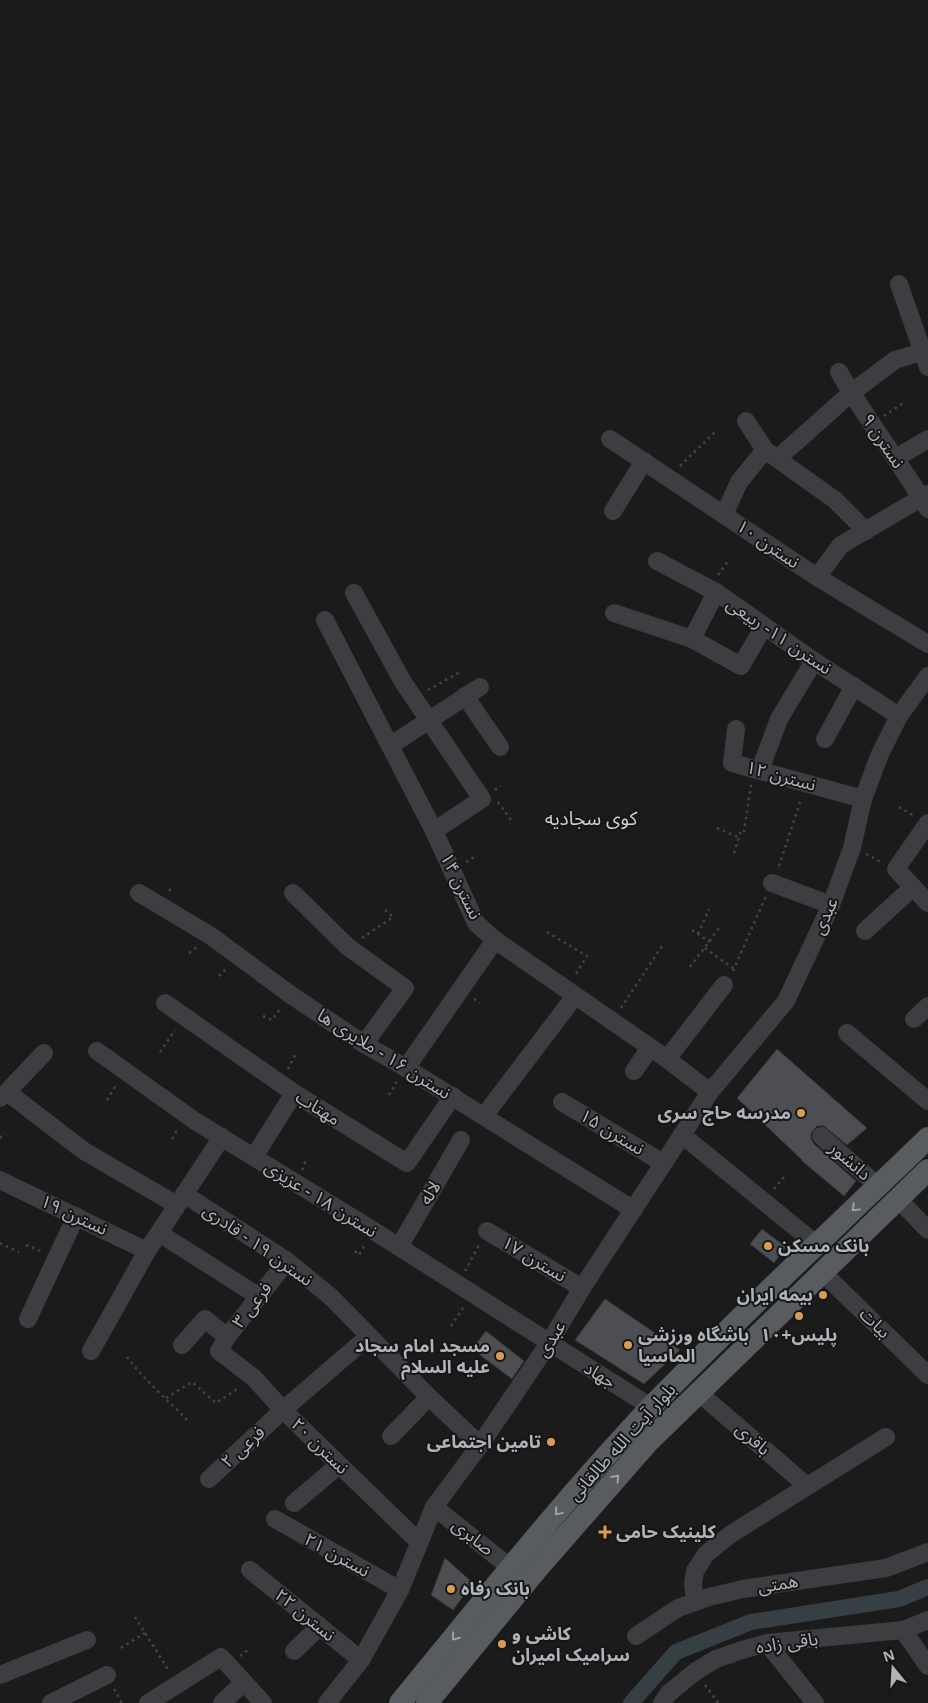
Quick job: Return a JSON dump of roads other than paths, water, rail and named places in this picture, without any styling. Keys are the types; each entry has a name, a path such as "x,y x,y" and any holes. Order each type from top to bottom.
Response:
{"main road":[{"name":"بلوار آیت الله طالقانی","path":"400,1703 581,1485 652,1407 816,1244 928,1138"},
{"name":"بلوار آیت الله طالقانی","path":"427,1703 597,1498 649,1441 928,1170"}],"street":[{"path":"724,515 739,482 771,454 895,360 926,356 899,284"},
{"name":"نسترن ۹","path":"839,372 851,393 926,500"},
{"path":"746,421 771,454 835,500 866,530"},
{"name":"نسترن ۱۰","path":"610,439 817,577 928,644"},
{"path":"896,458 928,439"},
{"path":"614,511 644,461"},
{"path":"817,577 841,545 866,530 926,500"},
{"name":"نسترن ۱۱- ربیعی","path":"657,561 716,592 814,661 898,716"},
{"path":"692,638 716,592"},
{"path":"354,593 404,682 482,799 434,831"},
{"path":"614,613 692,638 741,666 764,626"},
{"name":"نسترن ۱۴","path":"326,620 434,831 476,923 495,940 667,1059 710,1092"},
{"path":"757,770 779,719 814,661"},
{"name":"عبدی","path":"327,1703 361,1660 400,1590 434,1507 480,1445 549,1343 582,1288 710,1092 786,1001 831,905 852,848 863,799 880,754 898,716 928,676"},
{"path":"391,745 480,686"},
{"path":"826,739 854,686"},
{"path":"464,696 500,747"},
{"name":"نسترن ۱۲","path":"736,729 732,763 863,799"},
{"path":"865,931 922,892 896,869 928,823"},
{"path":"772,883 831,905"},
{"name":"نسترن ۱۶ - ملایری ها","path":"139,893 211,936 290,995 364,1044 452,1096 634,1210"},
{"path":"293,893 348,947 405,988 364,1044"},
{"path":"406,1068 495,940"},
{"path":"667,1059 724,985"},
{"path":"484,1116 571,993"},
{"name":"مهتاب","path":"165,1003 294,1093 407,1163 452,1096"},
{"path":"914,1020 928,1006"},
{"path":"847,1033 928,1101"},
{"path":"634,1071 650,1048"},
{"name":"نسترن ۱۸ - عزیزی","path":"97,1051 195,1121 399,1247 549,1343"},
{"path":"2,1096 44,1053"},
{"path":"254,1157 294,1093"},
{"name":"نسترن ۱۹ - قادری","path":"2,1096 84,1151 181,1199 287,1261 330,1297 429,1397 480,1445"},
{"name":"نسترن ۱۵","path":"562,1102 663,1163"},
{"path":"682,1135 816,1244"},
{"name":"دانشور","path":"822,1136 878,1186"},
{"path":"91,1351 147,1250 222,1137"},
{"name":"لاله","path":"399,1247 461,1140"},
{"name":"نسترن ۱۹","path":"2,1186 76,1216 147,1250"},
{"path":"898,1199 928,1230"},
{"path":"28,1318 76,1216"},
{"name":"نسترن ۱۷","path":"487,1231 582,1288"},
{"path":"159,1233 258,1296"},
{"name":"فرعی ۳","path":"223,1344 258,1296 287,1261"},
{"name":"بیات","path":"822,1272 928,1375"},
{"name":"نسترن ۲۰","path":"182,1345 205,1319 223,1344 283,1410 419,1542"},
{"name":"فرعی ۲","path":"209,1480 283,1410 369,1336"},
{"name":"جهاد","path":"549,1343 652,1407"},
{"name":"باقری","path":"698,1392 807,1486"},
{"path":"391,1436 429,1397"},
{"path":"695,1602 692,1584 695,1571 706,1554 731,1534 886,1437"},
{"path":"294,1503 339,1465"},
{"name":"صابری","path":"434,1507 511,1568"},
{"name":"نسترن ۲۱","path":"275,1520 400,1590"},
{"name":"همتی","path":"636,1636 678,1608 709,1597 744,1589 886,1568 928,1552"},
{"name":"نسترن ۲۲","path":"250,1570 361,1660"},
{"name":"باقی زاده","path":"662,1703 669,1693 696,1671 716,1659 767,1643 903,1630 928,1620"},
{"path":"294,1651 320,1626"},
{"path":"903,1630 928,1666"},
{"path":"0,1675 87,1640"},
{"path":"767,1643 815,1703"},
{"path":"148,1703 221,1657 263,1703"},
{"path":"51,1703 106,1674"},
{"path":"222,1703 244,1682"}],"waterway":[{"path":"631,1703 676,1652 751,1622 899,1599 928,1587"}],"place":[{"name":"مدرسه حاج سری","path":"801,1113"},
{"name":"بانک مسکن","path":"768,1246"},
{"name":"بیمه ایران","path":"823,1295"},
{"name":"پلیس+۱۰","path":"799,1316"},
{"name":"باشگاه ورزشی الماسیا","path":"628,1345"},
{"name":"مسجد امام سجاد علیه السلام","path":"500,1356"},
{"name":"تامین اجتماعی","path":"551,1442"},
{"name":"کلینیک حامی","path":"605,1532"},
{"name":"بانک رفاه","path":"451,1589"},
{"name":"کاشی و سرامیک امیران","path":"502,1644"}],"district":[{"name":"کوی سجادیه","path":"591,818"}]}
